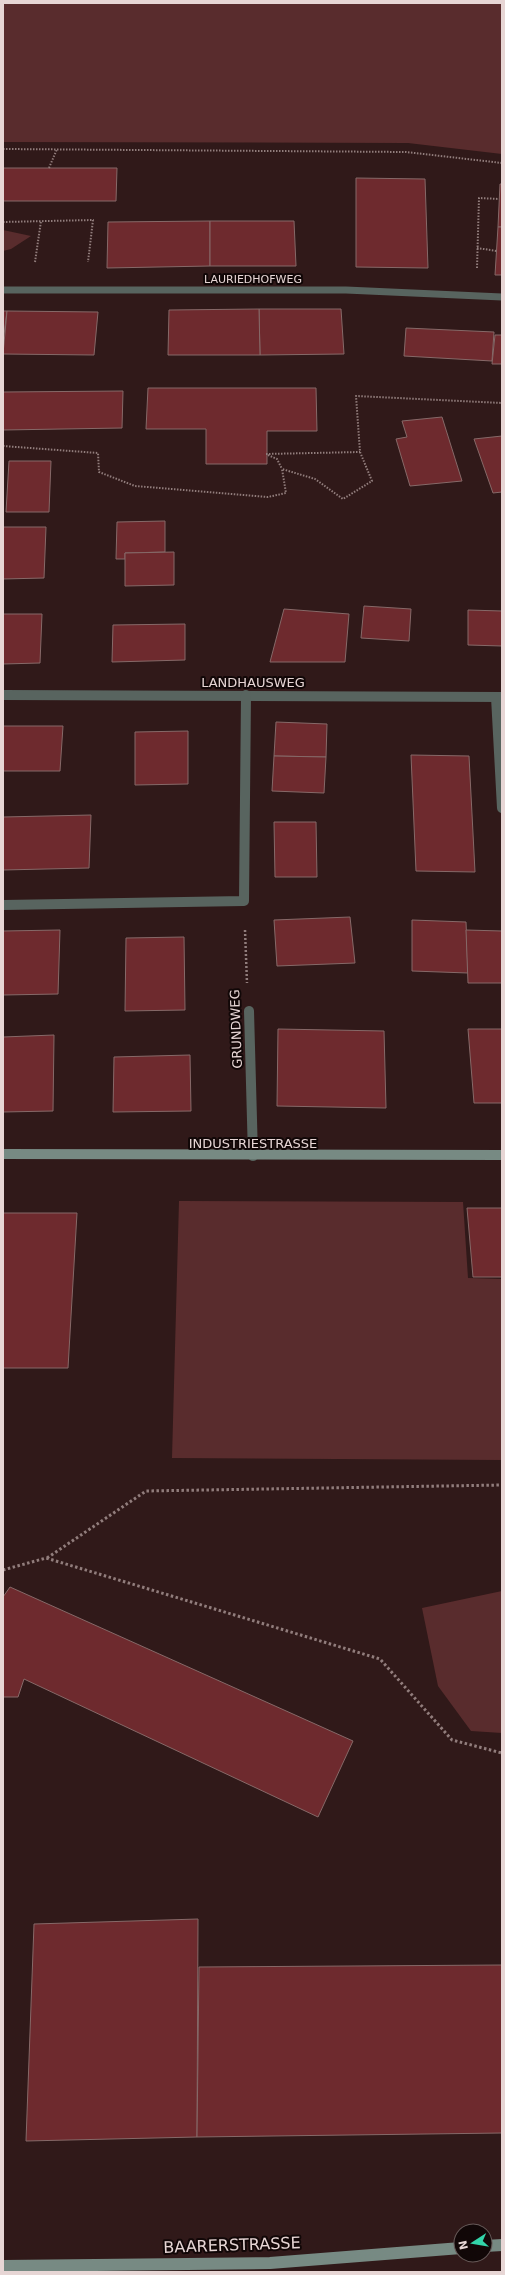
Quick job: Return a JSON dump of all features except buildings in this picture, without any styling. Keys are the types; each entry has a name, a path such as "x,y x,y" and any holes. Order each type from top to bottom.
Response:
{"street":[{"name":"LAURIEDHOFWEG","path":"3,290 346,290 477,294 502,297"},
{"name":"LANDHAUSWEG","path":"3,695 499,697"},
{"path":"3,905 244,901 246,695"},
{"path":"499,697 502,808"},
{"name":"GRUNDWEG","path":"249,1011 253,1156"},
{"name":"INDUSTRIESTRASSE","path":"3,1154 253,1156 502,1155"},
{"name":"BAARERSTRASSE","path":"3,2266 170,2268 270,2264 453,2249"}],"path":[{"path":"3,149 406,152 502,163"},
{"path":"48,168 57,149"},
{"path":"477,294 479,198 499,199"},
{"path":"3,222 93,220 85,290"},
{"path":"31,290 41,221"},
{"path":"477,248 497,251"},
{"path":"282,469 315,479 343,499 372,481 360,452 356,396 502,403"},
{"path":"3,446 98,453 99,472 135,486 268,497 286,493 282,469 277,459 266,454 360,452"},
{"name":"GRUNDWEG","path":"244,901 249,1011"},
{"path":"3,1570 46,1558 146,1491 502,1485"},
{"path":"46,1558 380,1659 452,1740 502,1754"}],"shaded area":[{"path":"3,3 502,3 502,154 408,143 3,142"},
{"path":"3,230 31,236 11,249 3,251"},
{"path":"179,1201 463,1202 468,1278 502,1279 502,1460 172,1458"},
{"path":"502,1591 502,1733 471,1731 438,1686 422,1608"}]}
